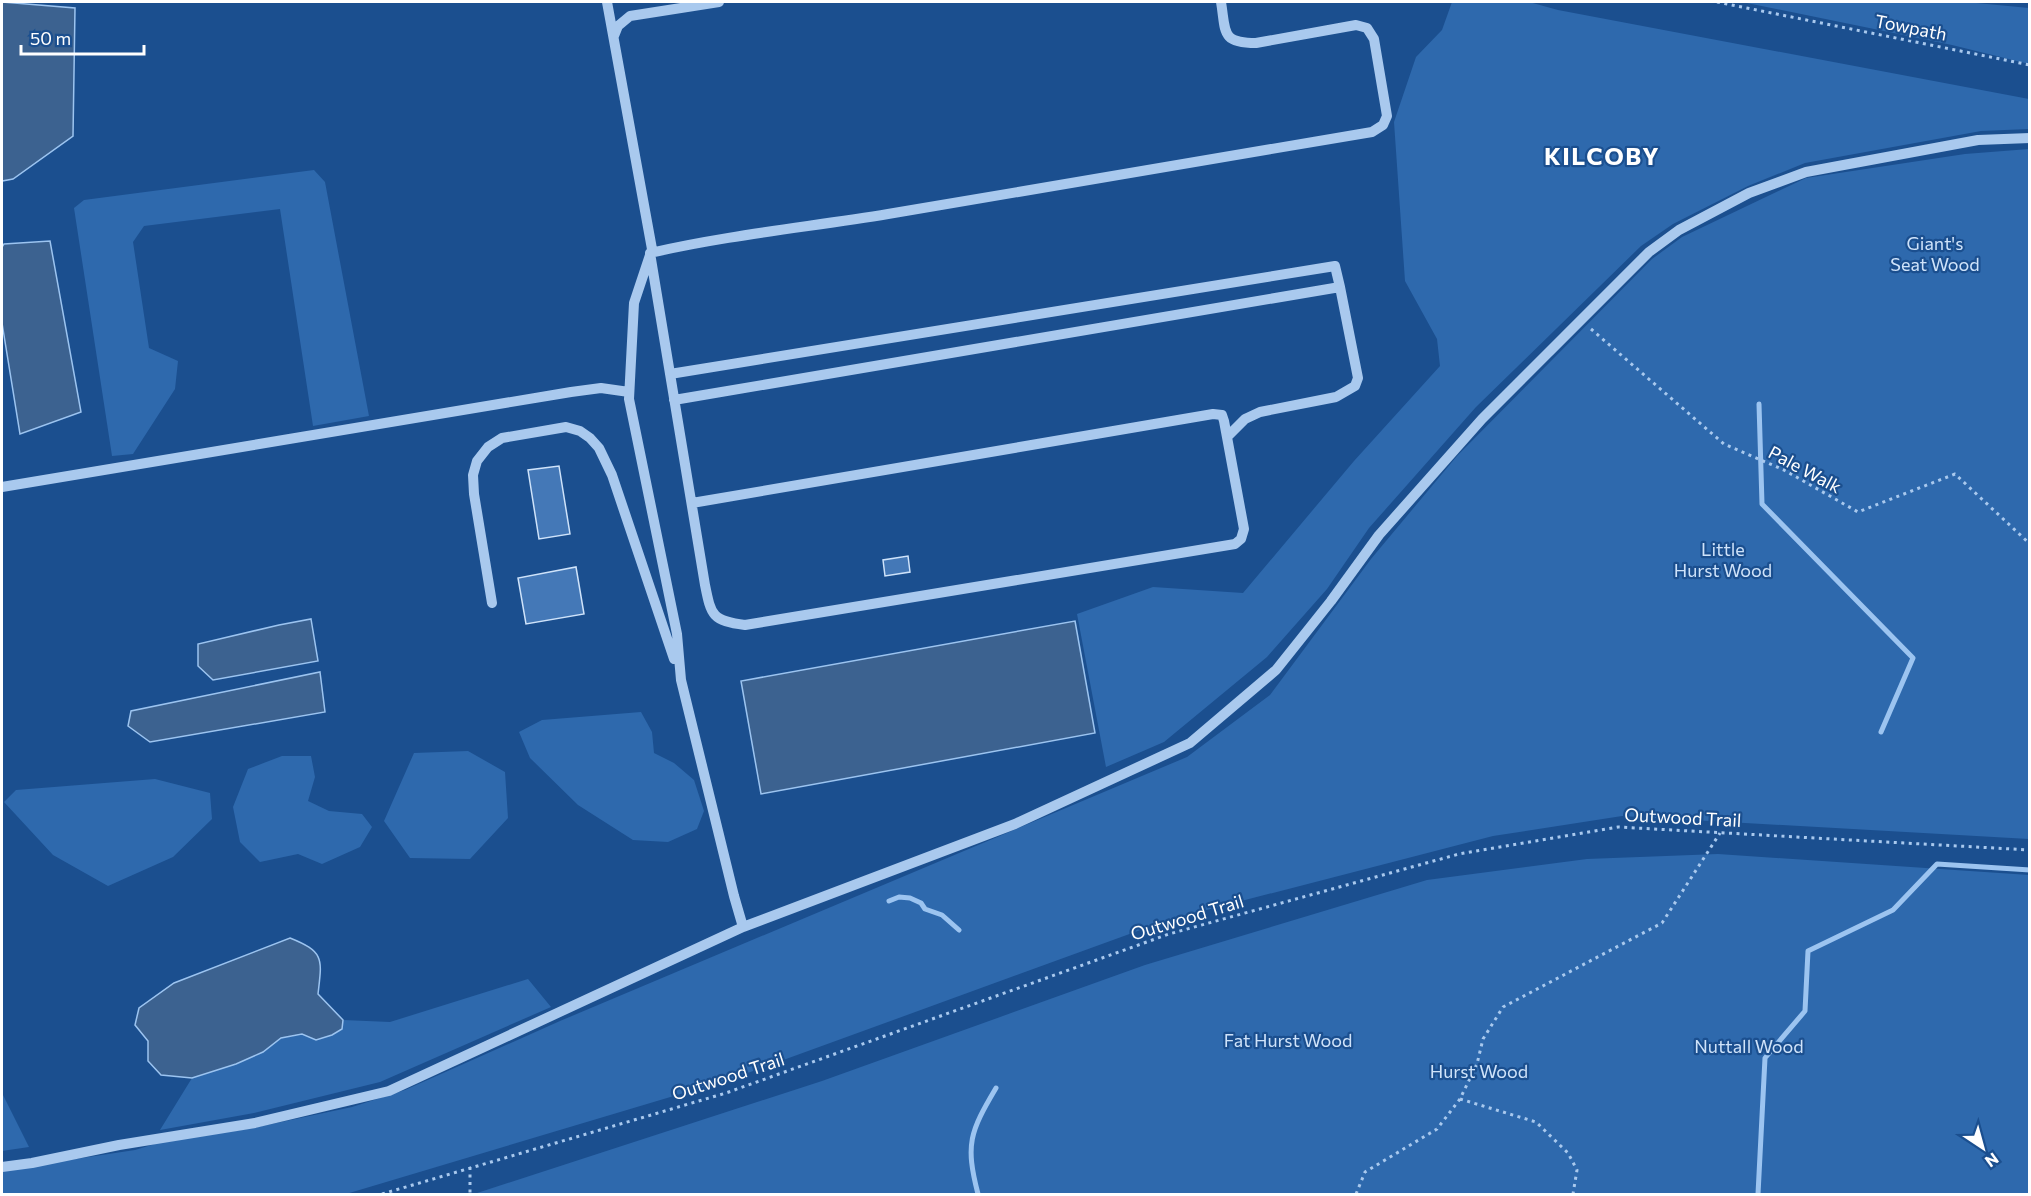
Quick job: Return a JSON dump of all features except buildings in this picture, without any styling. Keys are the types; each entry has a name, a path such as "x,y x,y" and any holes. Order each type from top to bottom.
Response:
{"street":[{"path":"607,2 652,249 634,303 629,399 677,634 681,680"},
{"path":"614,36 618,26 630,16 719,2"},
{"path":"650,254 689,244 884,214 1372,132 1383,125 1387,116 1374,39 1367,28 1356,25 1256,43 1239,43 1232,41 1228,36 1221,2"},
{"path":"2,1167 255,1123 388,1091 743,927 1015,824 1190,743 1276,670 1331,601 1379,535 1482,419 1649,252 1678,230 1749,193 1806,172 1978,140 2030,138"},
{"path":"650,254 674,400 710,609 722,620 745,625 1235,544 1241,539 1244,529 1222,415 1213,414 692,503"},
{"path":"670,374 1335,266 1358,378 1355,386 1335,397 1260,412 1245,419 1227,437"},
{"path":"674,400 1340,288"},
{"path":"2,487 571,392 601,388 629,392"},
{"path":"492,603 474,494 473,475 477,461 488,447 502,438 566,427 580,431 599,448 612,475 648,576 681,680 743,927"}],"path":[{"name":"Towpath","path":"1717,2 2030,65"},
{"name":"Pale Walk","path":"1581,320 1724,444 1784,470 1858,512 1955,474 2030,544"},
{"name":"Outwood Trail","path":"382,1194 726,1093 1169,934 1459,854 1618,827 2030,850"},
{"path":"1356,1194 1365,1172 1437,1129 1460,1099 1477,1064 1483,1039 1503,1007 1662,923 1720,832"},
{"path":"1460,1099 1536,1122 1568,1153 1577,1170 1573,1194"},
{"path":"470,1167 470,1194"}],"green space":[{"path":"1452,2 1529,2 1558,10 2029,99 2029,129 1981,131 1805,163 1748,186 1673,224 1641,246 1476,407 1369,528 1327,589 1267,657 1164,742 1106,767 1077,614 1153,587 1243,593 1354,461 1440,366 1437,339 1405,281 1394,122 1416,57 1442,30"},
{"path":"1742,2 1966,2 2029,8 2029,64 1952,45"},
{"name":"Little Hurst Wood","path":"2029,149 2029,839 1622,816 1493,836 1168,920 734,1078 346,1194 2,1194 2,1170 135,1150 158,1143 253,1128 352,1107 405,1090 560,1021 1187,757 1270,695 1371,559 1457,456 1652,259 1682,237 1806,178 1965,154"},
{"path":"314,170 325,182 369,416 313,426 280,209 144,226 133,242 149,348 178,361 175,389 133,454 112,456 74,208 84,200"},
{"path":"641,712 652,732 654,753 674,763 694,780 704,811 697,829 668,842 633,840 578,805 530,758 519,732 542,720"},
{"path":"468,751 505,772 508,818 470,859 410,858 384,821 414,753"},
{"path":"282,756 311,756 315,777 308,801 329,811 362,814 372,827 360,847 322,864 298,854 260,862 240,842 233,807 248,769"},
{"path":"155,779 210,793 212,819 173,857 108,886 53,855 4,802 16,790"},
{"path":"1718,854 2029,875 2029,1194 474,1194 822,1081 1145,965 1427,880 1587,859"},
{"path":"528,979 551,1007 380,1082 254,1113 160,1130 192,1078 236,1064 263,1052 281,1038 341,1029 343,1020 390,1022"},
{"path":"2,1093 29,1147 2,1151"}],"shaded area":[{"path":"2,2 75,8 73,136 13,179 2,181"},
{"path":"50,241 81,412 20,434 2,323 2,247 4,244"},
{"path":"311,619 318,661 213,680 198,666 198,644"},
{"path":"1075,621 1095,733 761,794 741,681"},
{"path":"320,672 325,712 150,742 128,726 131,711"},
{"path":"290,938 310,948 319,958 318,994 343,1020 342,1029 316,1040 302,1034 281,1038 263,1052 236,1064 192,1078 161,1075 148,1061 148,1041 135,1025 139,1008 174,983"}],"waterway":[{"path":"1759,404 1762,504 1913,658 1881,732"},
{"path":"1758,1194 1765,1058 1805,1011 1808,951 1893,910 1937,864 2030,870"},
{"path":"889,901 899,897 910,898 921,903 925,909 942,915 959,930"},
{"path":"978,1194 972,1163 972,1139 980,1116 996,1088"}],"district":[{"name":"KILCOBY","path":"1602,155"}],"park label":[{"name":"Giant's Seat Wood","path":"1935,253"},
{"name":"Fat Hurst Wood","path":"1288,1040"},
{"name":"Nuttall Wood","path":"1749,1046"},
{"name":"Hurst Wood","path":"1479,1071"}]}
